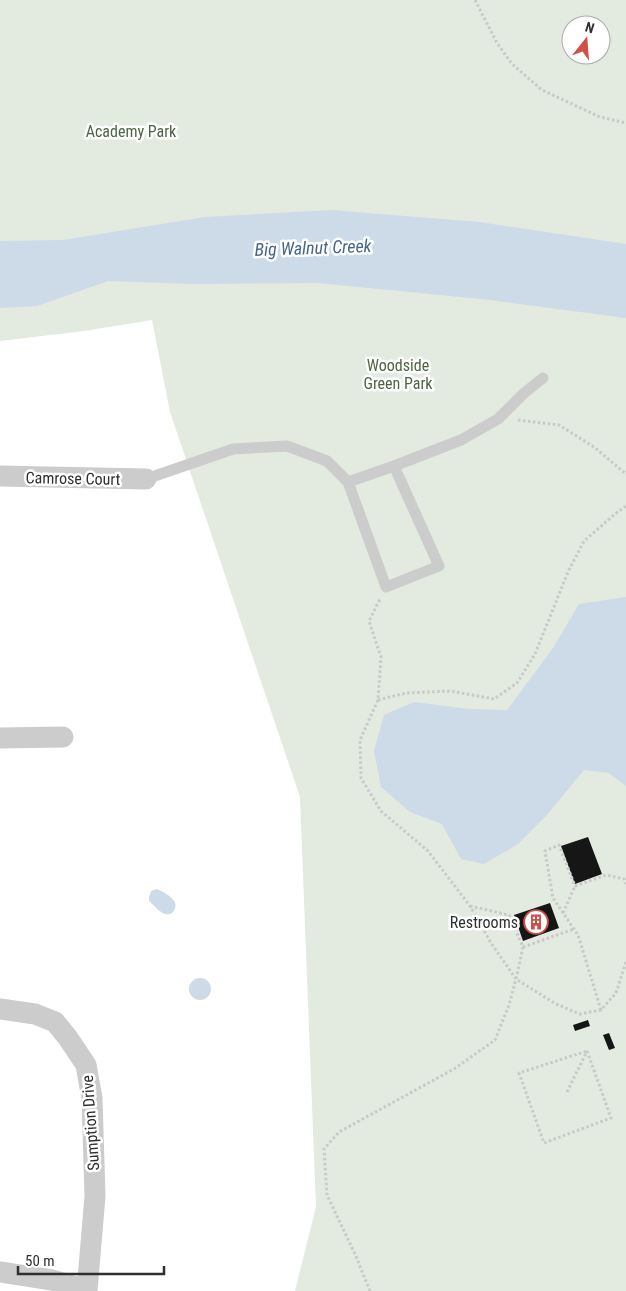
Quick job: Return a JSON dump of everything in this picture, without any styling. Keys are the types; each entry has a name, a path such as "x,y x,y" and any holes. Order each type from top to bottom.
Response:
{"street":[{"name":"Camrose Court","path":"0,476 146,479"},
{"path":"0,738 63,737"},
{"name":"Sumption Drive","path":"0,1009 35,1014 55,1022 86,1066 92,1098 95,1196 87,1291"},
{"path":"0,1272 52,1280 87,1291"}],"lane":[{"path":"348,482 461,440 498,419 542,378"},
{"path":"146,479 233,449 287,446 327,460 348,482 386,587 439,566 394,466"}],"path":[{"path":"475,0 497,43 512,64 542,90 600,117 626,123"},
{"path":"498,419 535,421 559,425 594,447 626,474"},
{"path":"378,700 406,693 450,692 494,699 517,683 535,654 568,572 584,541 626,506"},
{"path":"386,587 369,621 381,657 378,700 360,740 361,778 381,811 428,851 470,906 490,943 516,979 556,1004 580,1014 601,1010 616,993 626,962"},
{"path":"563,913 575,886 559,845 545,851 553,898 563,913 578,935 601,1010"},
{"path":"575,886 606,875 624,879 626,884"},
{"path":"370,1291 327,1195 324,1149 338,1132 454,1069 495,1040 509,1005 523,947 509,915 470,906"},
{"path":"523,947 574,929"},
{"path":"587,1051 611,1118 544,1142 519,1073 587,1051"},
{"path":"567,1092 587,1051"}],"green space":[{"name":"Woodside Green Park","path":"0,0 626,0 626,1291 295,1291 316,1207 300,797 170,412 152,320 84,331 0,341"}],"water":[{"name":"Big Walnut Creek","path":"331,210 479,222 626,244 626,318 490,300 318,283 193,284 108,281 37,306 0,308 0,241 63,240 205,217"},
{"path":"626,597 626,786 609,773 584,770 546,816 518,844 484,864 461,859 442,824 410,812 381,787 374,751 384,715 414,702 469,709 507,710 553,648 579,604"},
{"path":"157,889 164,892 174,901 175,908 170,914 159,911 149,901 151,891"},
{"path":"200,978 208,981 211,989 208,997 200,1000 192,997 189,989 192,981"}],"building":[{"path":"588,837 602,874 575,884 561,846"},
{"name":"Restrooms","path":"550,903 559,928 523,941 514,915"},
{"path":"588,1020 590,1026 575,1031 573,1025"},
{"path":"609,1033 615,1048 609,1050 603,1035"}],"place":[{"name":"Restrooms","path":"536,922"}],"park label":[{"name":"Academy Park","path":"131,131"}]}
